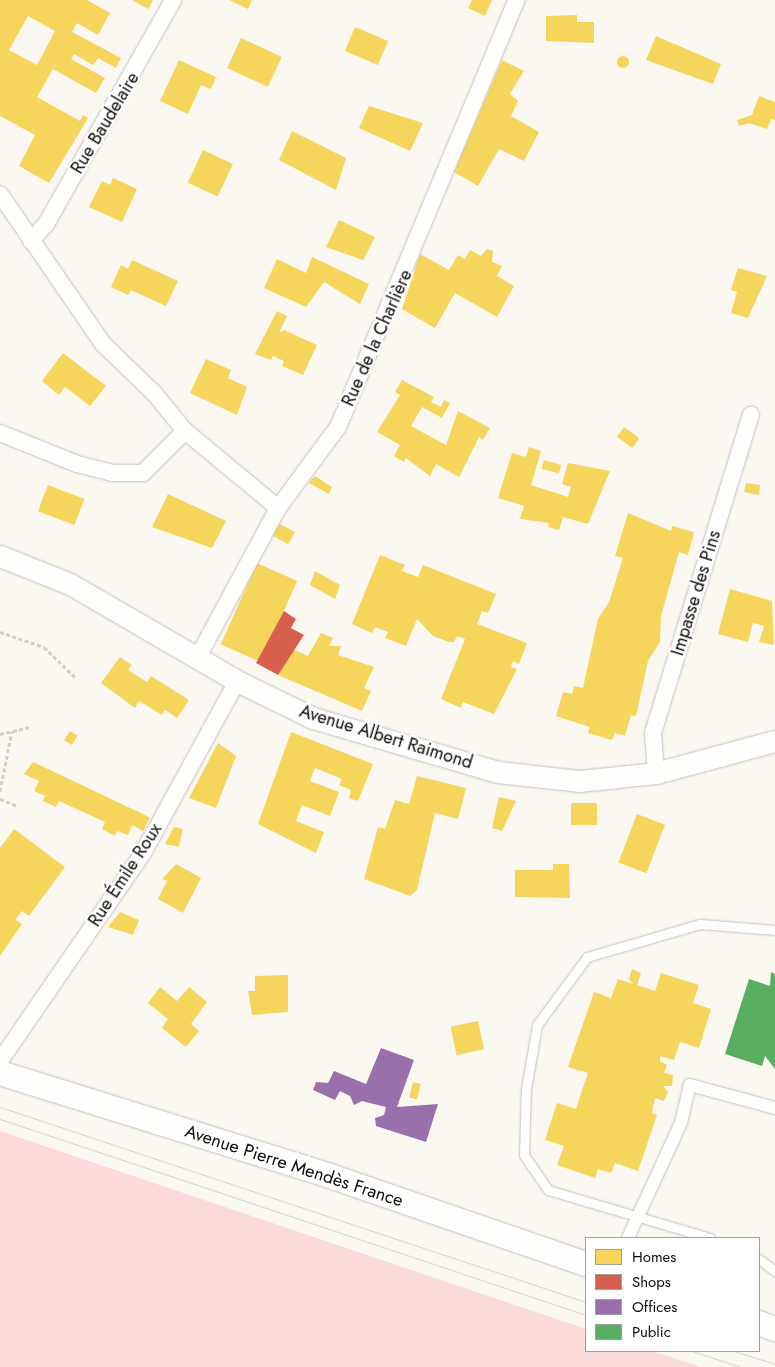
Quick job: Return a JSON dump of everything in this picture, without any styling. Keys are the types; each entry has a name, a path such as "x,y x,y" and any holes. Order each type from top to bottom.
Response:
{"main road":[{"name":"Avenue Pierre Mendès France","path":"0,1073 330,1176 585,1264"},
{"path":"760,1323 775,1329"}],"street":[{"name":"Rue Baudelaire","path":"31,242 46,224 173,0"},
{"name":"Rue de la Charlière","path":"199,655 278,508 338,427 517,0"},
{"path":"0,194 31,242 103,344 154,393 185,431 278,508"},
{"name":"Impasse des Pins","path":"656,773 654,733 751,415"},
{"path":"0,433 77,464 112,473 142,473 185,431"},
{"name":"Avenue Albert Raimond","path":"0,556 70,584 199,655 237,680 313,718 498,772 579,781 656,773 775,741"},
{"name":"Rue Émile Roux","path":"0,1061 143,853 237,680"},
{"path":"628,1237 680,1123 690,1085 775,1108"}],"lane":[{"path":"707,1237 548,1190 524,1154 526,1089 538,1025 587,957 700,924 775,930"},
{"path":"760,1259 775,1271"}],"path":[{"path":"0,632 44,647 75,677"},
{"path":"0,734 30,728"},
{"path":"0,791 12,731"},
{"path":"0,799 18,806"}],"shaded area":[{"path":"0,1131 585,1329 585,1352 655,1352 700,1367 0,1367"}],"building: Homes":[{"path":"0,0 87,0 110,13 98,35 77,23 72,32 121,58 116,68 98,58 93,65 74,54 71,59 105,78 96,93 53,69 37,97 80,121 83,115 88,118 49,183 19,166 35,135 0,116","holes":["28,16 55,31 37,65 9,50"]},
{"path":"132,0 153,0 148,9"},
{"path":"229,0 252,0 248,9"},
{"path":"472,0 492,0 485,16 468,8"},
{"path":"577,15 577,22 594,22 594,43 546,41 546,16"},
{"path":"355,27 388,41 378,65 345,51"},
{"path":"656,36 721,64 713,84 646,60"},
{"path":"241,38 282,57 268,87 227,68"},
{"path":"621,56 625,56 629,62 625,68 621,68 617,64 617,60"},
{"path":"179,60 216,77 211,89 201,85 188,114 160,101"},
{"path":"502,60 524,71 510,94 518,101 511,116 539,132 524,161 499,149 478,186 454,172"},
{"path":"759,96 775,102 775,120 771,119 767,129 749,123 739,126 737,120 752,115"},
{"path":"369,106 423,123 410,151 359,128"},
{"path":"292,131 346,158 336,190 279,160"},
{"path":"203,150 233,164 218,197 188,183"},
{"path":"113,178 137,189 122,222 89,207 102,181 110,185"},
{"path":"339,220 375,237 363,260 326,247"},
{"path":"487,249 493,251 492,262 502,266 497,276 514,286 497,317 455,293 435,328 402,309 420,254 449,270 458,255 465,259 470,250 481,256"},
{"path":"312,257 369,284 360,304 324,282 306,307 264,288 277,259 306,273"},
{"path":"132,260 178,281 166,306 131,290 128,295 111,287 121,265 128,269"},
{"path":"738,268 767,276 748,318 731,313 737,292 731,290"},
{"path":"277,311 287,316 279,333 284,330 317,345 303,375 282,366 284,361 273,356 271,360 255,354"},
{"path":"63,353 106,386 90,406 65,387 59,395 42,381"},
{"path":"206,359 231,370 228,378 247,387 237,415 190,393"},
{"path":"402,380 434,397 431,402 441,407 444,400 450,403 442,418 422,407 411,426 446,445 458,411 490,428 483,440 479,437 459,477 436,464 430,476 406,458 404,462 394,456 400,445 377,432 400,395 395,392"},
{"path":"624,427 639,438 632,448 617,437"},
{"path":"529,447 541,451 531,485 568,497 571,487 562,484 568,463 610,471 588,524 563,517 559,530 548,527 549,523 520,519 524,506 498,498 512,453 526,457"},
{"path":"544,460 561,465 559,474 542,469"},
{"path":"315,476 332,487 329,494 309,483"},
{"path":"746,483 760,485 759,495 744,492"},
{"path":"48,485 84,499 74,525 38,511"},
{"path":"168,494 226,521 212,548 152,527"},
{"path":"628,513 671,531 672,526 694,532 688,555 679,552 661,616 660,642 648,661 636,716 631,715 625,736 615,733 612,740 588,733 590,727 556,716 563,692 572,694 574,686 583,688 598,619 609,602 623,558 615,556"},
{"path":"278,523 295,532 288,544 271,535"},
{"path":"380,555 405,565 402,571 418,577 423,565 496,594 488,613 482,611 477,624 527,643 519,664 513,661 511,667 517,669 494,714 463,702 461,708 441,699 465,639 457,636 454,642 449,642 433,636 417,619 406,646 385,638 388,632 375,627 372,633 352,624"},
{"path":"257,563 297,581 261,662 221,644"},
{"path":"315,571 340,585 335,599 310,585"},
{"path":"730,589 772,601 774,645 759,642 764,626 753,623 748,642 718,634"},
{"path":"321,633 333,638 329,646 341,646 338,655 374,667 364,688 371,691 362,711 278,675 293,649 308,656"},
{"path":"120,657 132,665 128,670 147,682 151,676 189,700 177,718 165,710 162,715 139,701 135,708 101,683"},
{"path":"70,731 78,736 72,745 64,740"},
{"path":"291,732 373,764 358,801 349,798 351,790 339,785 342,779 315,768 310,781 339,792 330,816 302,805 296,821 324,832 316,853 258,824"},
{"path":"218,743 236,756 216,808 189,798"},
{"path":"33,762 150,818 143,831 132,825 128,835 117,831 115,836 102,829 105,822 59,801 56,807 43,801 45,796 34,791 39,781 24,774"},
{"path":"417,776 466,788 458,819 435,813 417,890 410,896 364,879 378,827 385,829 395,800 409,804"},
{"path":"499,797 516,801 502,831 492,828"},
{"path":"571,803 597,803 597,825 571,825"},
{"path":"637,814 665,825 646,873 618,863"},
{"path":"174,827 183,829 179,847 165,844"},
{"path":"14,829 65,867 29,916 22,911 15,920 22,924 0,956 0,848"},
{"path":"176,864 201,878 183,913 158,899 167,881 162,879"},
{"path":"553,864 569,864 570,898 515,897 515,870 553,870"},
{"path":"120,912 139,920 133,935 108,927"},
{"path":"632,969 641,973 637,985 655,991 661,973 699,985 693,1003 711,1009 699,1048 680,1042 674,1060 660,1056 660,1061 667,1065 664,1073 673,1075 672,1086 663,1086 668,1092 664,1101 655,1098 652,1113 657,1115 638,1171 615,1163 611,1173 598,1169 595,1178 557,1165 564,1146 545,1140 557,1103 576,1109 588,1073 568,1067 594,992 611,998 618,979 633,984 629,979"},
{"path":"288,975 288,1012 252,1015 248,991 255,991 255,976"},
{"path":"160,987 177,1001 189,987 207,1002 191,1024 199,1031 186,1047 162,1028 168,1019 148,1003"},
{"path":"478,1021 484,1049 457,1055 451,1027"},
{"path":"413,1082 421,1084 417,1099 409,1098"}],"building: Shops":[{"path":"284,611 296,619 291,628 304,635 278,675 256,663"}],"building: Offices":[{"path":"381,1048 414,1060 397,1107 438,1104 426,1142 376,1126 375,1118 384,1115 386,1107 362,1101 354,1105 350,1096 340,1091 335,1100 313,1090 316,1082 328,1083 334,1071 366,1084"}],"building: Public":[{"path":"771,972 775,974 775,1069 765,1056 762,1066 725,1054 749,979 770,986"}],"tram line":[{"path":"0,1107 585,1302"},
{"path":"0,1119 585,1315"},
{"path":"695,1352 741,1367"},
{"path":"737,1352 775,1364"}]}
